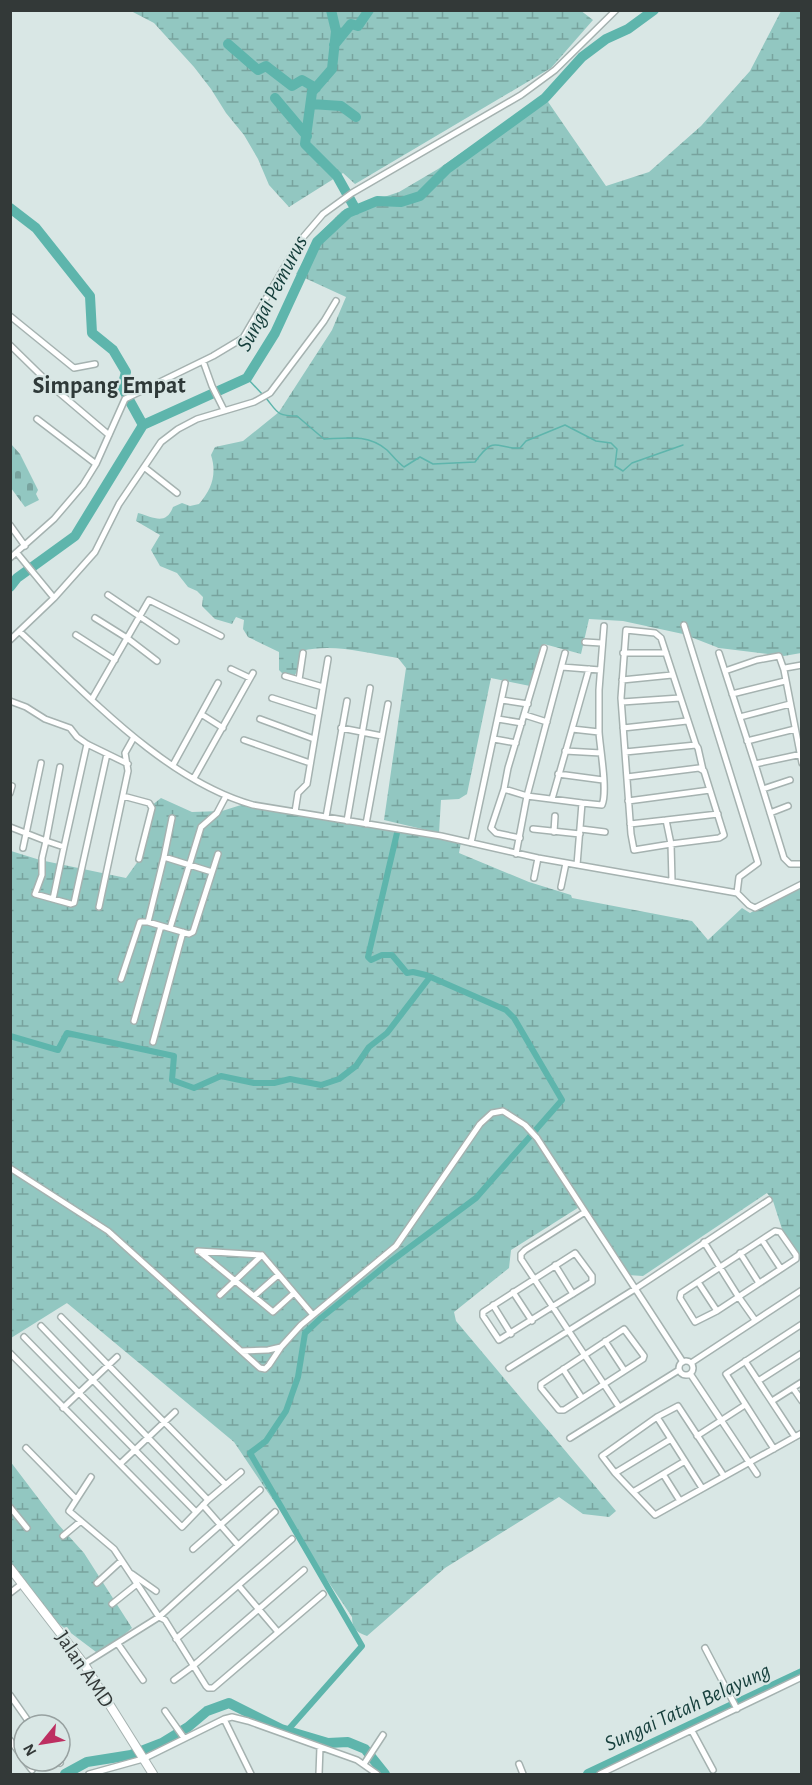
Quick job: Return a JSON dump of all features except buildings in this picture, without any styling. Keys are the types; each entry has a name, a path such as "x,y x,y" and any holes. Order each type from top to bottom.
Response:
{"street":[{"path":"10,558 70,502 96,464 128,397 203,361 243,338 299,242 323,214 352,194 521,95 555,70 616,10"},
{"path":"10,640 54,598 95,552 119,504 154,450 170,434 197,419 254,402 273,390 336,301"},
{"path":"10,316 74,368 95,364"},
{"path":"10,345 56,390 109,435"},
{"path":"203,361 224,410"},
{"path":"37,419 96,464"},
{"path":"144,467 177,493"},
{"path":"10,525 25,546"},
{"path":"17,553 54,598"},
{"path":"108,596 176,641"},
{"path":"92,699 146,604 151,600 221,636"},
{"path":"95,618 127,638 157,661"},
{"path":"684,625 758,862 739,877 736,893"},
{"path":"504,789 527,796 602,805 604,800 599,732 601,643 604,626"},
{"path":"626,630 655,633 661,638 666,652 724,835 634,850 628,801 622,702 626,630"},
{"path":"20,632 134,737 194,778 226,796 253,805 441,836 516,854 736,893 748,905 755,908 801,884"},
{"path":"76,635 115,660"},
{"path":"585,642 601,643"},
{"path":"520,838 491,830 544,648"},
{"path":"623,653 666,652"},
{"path":"299,680 303,653"},
{"path":"516,854 527,796 565,653"},
{"path":"719,653 784,858 790,864 801,864"},
{"path":"725,671 757,660 779,656 784,670 801,763"},
{"path":"295,812 298,793 307,784 328,659"},
{"path":"784,670 801,665"},
{"path":"562,667 600,670"},
{"path":"194,778 252,675 231,669"},
{"path":"552,800 589,669"},
{"path":"622,680 672,675"},
{"path":"285,676 323,687"},
{"path":"732,694 785,681"},
{"path":"173,765 218,683"},
{"path":"471,843 505,684"},
{"path":"347,821 370,688"},
{"path":"272,698 319,713"},
{"path":"622,702 680,698"},
{"path":"502,699 528,704"},
{"path":"10,701 26,707 45,719 70,728 87,744 128,764"},
{"path":"326,816 346,701"},
{"path":"366,824 388,704"},
{"path":"740,717 790,704"},
{"path":"201,714 223,728"},
{"path":"525,715 547,722"},
{"path":"260,719 315,739"},
{"path":"498,719 522,723"},
{"path":"623,728 687,722"},
{"path":"341,728 382,736"},
{"path":"572,729 599,732"},
{"path":"747,741 795,729"},
{"path":"99,907 123,796 128,764 126,748 134,737"},
{"path":"494,739 516,743"},
{"path":"244,740 310,763"},
{"path":"53,899 87,744"},
{"path":"625,752 696,746"},
{"path":"565,751 601,753"},
{"path":"60,767 42,858 42,875 35,892 36,895 71,904 74,901 107,754"},
{"path":"755,764 801,755"},
{"path":"23,848 41,763"},
{"path":"627,777 699,768 703,770"},
{"path":"558,774 603,780"},
{"path":"763,789 790,780"},
{"path":"10,793 12,786"},
{"path":"628,801 710,790"},
{"path":"123,796 145,802 152,808 139,860"},
{"path":"170,928 201,827 217,813 226,796"},
{"path":"577,865 582,803"},
{"path":"770,813 788,806"},
{"path":"630,824 718,814"},
{"path":"554,832 555,816"},
{"path":"148,922 172,818"},
{"path":"666,820 671,844 672,881"},
{"path":"10,827 64,847"},
{"path":"533,829 554,832 605,832"},
{"path":"122,979 140,922 148,922 189,934 193,932 218,854"},
{"path":"164,857 212,872"},
{"path":"534,878 538,858"},
{"path":"561,886 566,863"},
{"path":"134,1021 161,926"},
{"path":"153,1042 183,932"},
{"path":"10,1168 108,1231 260,1368 265,1369 296,1329 396,1246 480,1124 495,1112 508,1113 531,1130 683,1362 691,1363 801,1290"},
{"path":"509,1368 770,1200"},
{"path":"585,1212 523,1252 522,1262 619,1407"},
{"path":"778,1231 796,1255 796,1259 717,1311 695,1322 680,1298 681,1293 740,1253 778,1231"},
{"path":"762,1240 781,1269"},
{"path":"704,1242 755,1320"},
{"path":"294,1293 273,1312 198,1251 262,1256 278,1275 294,1293 313,1315"},
{"path":"575,1253 592,1276 592,1282 499,1340 483,1316 483,1312 555,1265 575,1253"},
{"path":"740,1253 759,1283"},
{"path":"220,1295 262,1256"},
{"path":"555,1265 573,1294"},
{"path":"254,1296 278,1275"},
{"path":"698,1282 717,1311"},
{"path":"513,1292 532,1321"},
{"path":"493,1305 511,1334"},
{"path":"61,1317 226,1485"},
{"path":"774,1449 726,1374 801,1324"},
{"path":"41,1326 148,1437 206,1502 220,1525 238,1545"},
{"path":"622,1330 628,1332 644,1358 560,1411 541,1388 544,1382 605,1341 622,1330"},
{"path":"24,1337 196,1512"},
{"path":"605,1341 624,1370"},
{"path":"241,1351 281,1347"},
{"path":"10,1353 182,1527 206,1502 241,1472"},
{"path":"758,1381 801,1353"},
{"path":"63,1408 117,1358"},
{"path":"745,1361 795,1437"},
{"path":"570,1438 679,1370 683,1362"},
{"path":"691,1363 694,1370 691,1375"},
{"path":"563,1369 582,1398"},
{"path":"679,1370 684,1376 691,1375"},
{"path":"691,1375 756,1474"},
{"path":"772,1401 801,1382"},
{"path":"793,1388 801,1401"},
{"path":"698,1436 745,1405"},
{"path":"724,1476 679,1406 657,1417 602,1454 615,1473 655,1515 801,1433"},
{"path":"120,1464 175,1412"},
{"path":"657,1417 702,1488"},
{"path":"615,1473 671,1439"},
{"path":"26,1448 76,1500"},
{"path":"633,1492 685,1461"},
{"path":"663,1474 680,1501"},
{"path":"91,1477 69,1511 114,1549 159,1617 165,1620 208,1688 213,1688 323,1594"},
{"path":"193,1549 260,1490"},
{"path":"10,1507 27,1528"},
{"path":"84,1664 159,1617 275,1512"},
{"path":"63,1536 81,1521"},
{"path":"176,1638 292,1539"},
{"path":"98,1582 121,1561"},
{"name":"Jalan AMD","path":"10,1568 84,1664 153,1774"},
{"path":"174,1680 304,1569"},
{"path":"129,1572 156,1591"},
{"path":"10,1593 23,1583"},
{"path":"112,1604 137,1584"},
{"path":"239,1586 278,1632"},
{"path":"118,1644 143,1680"},
{"path":"705,1648 736,1706"},
{"path":"600,1774 692,1731 736,1706 801,1677"},
{"path":"10,1695 23,1713"},
{"path":"165,1711 181,1734"},
{"path":"89,1774 142,1757 181,1734 232,1717 248,1720 365,1761 377,1774"},
{"path":"224,1719 251,1774"},
{"path":"692,1731 713,1770"},
{"path":"365,1761 383,1735"},
{"path":"319,1774 320,1747"},
{"path":"519,1764 524,1774"}],"green space":[{"path":"580,10 593,20 551,68 355,184 343,173 289,207 269,185 244,135 194,67 154,23 131,11"},
{"path":"781,11 801,11 801,653 784,656 719,648 683,634 623,621 589,619 581,654 544,644 530,686 491,678 467,794 459,799 441,800 439,833 384,820 406,668 398,658 350,650 313,649 302,651 298,670 293,678 285,676 279,670 279,652 248,637 243,629 244,620 236,617 232,624 215,619 202,606 203,597 197,591 188,587 177,573 160,566 151,550 160,535 136,521 138,513 158,519 167,517 173,507 182,503 190,506 199,504 212,481 211,455 215,447 243,441 279,412 332,330 346,297 296,274 317,236 342,211 399,192 438,169 544,96 606,186 649,172 701,126 750,71"},
{"path":"11,444 20,454 38,490 36,494 39,500 25,507 11,488"},
{"path":"161,798 192,812 222,811 241,805 461,842 459,853 529,882 571,895 572,898 692,921 708,940 742,908 750,913 801,885 801,1258 782,1229 773,1201 767,1193 643,1276 628,1275 584,1204 511,1250 509,1268 454,1312 456,1321 616,1511 609,1517 583,1514 559,1497 445,1568 367,1636 355,1629 352,1617 234,1442 67,1303 11,1338 11,851 40,860 126,878 141,857 151,806"},
{"path":"10,1461 57,1523 84,1553 132,1628 100,1655 59,1624 11,1564"}],"waterway":[{"path":"331,10 336,31 332,69 312,92 305,144 337,176 356,210"},
{"path":"334,45 351,24 358,26 369,10"},
{"name":"Sungai Pemurus","path":"10,587 17,578 75,536 143,425 247,378 275,333 317,242 348,213 377,201 401,202 420,196 447,169 545,98 582,57 606,39 628,29 654,10"},
{"path":"228,44 258,70 266,66 292,86 302,80 316,88"},
{"path":"275,98 307,136"},
{"path":"311,104 341,106 356,117"},
{"path":"10,208 36,228 90,296 92,333 113,350 126,372 122,387 143,425"},
{"path":"247,378 263,395"},
{"path":"266,398 278,413 297,416 324,439 357,438 372,441 387,450 404,467 420,457 433,464 475,462 491,446 520,448 526,441 565,425 596,441 611,443 617,449 615,466 623,471 632,463 683,445"},
{"path":"287,1731 362,1646 250,1453 266,1441 286,1411 298,1377 305,1333 390,1262 476,1198 562,1100 514,1018 506,1010 426,975 407,973 392,955 382,955 371,960 368,957 397,833"},
{"path":"10,1036 58,1050 67,1033 174,1056 172,1080 194,1088 221,1076 254,1083 274,1083 290,1079 321,1085 339,1079 356,1066 369,1047 387,1033 430,977"},
{"name":"Sungai Tatah Belayung","path":"588,1774 802,1673"},
{"name":"Sungai Tatah Belayung","path":"65,1774 87,1762 131,1755 162,1743 188,1727 207,1711 229,1703 281,1729 328,1743 348,1742 365,1749 385,1774"}],"district":[{"name":"Simpang Empat","path":"109,385"}]}
